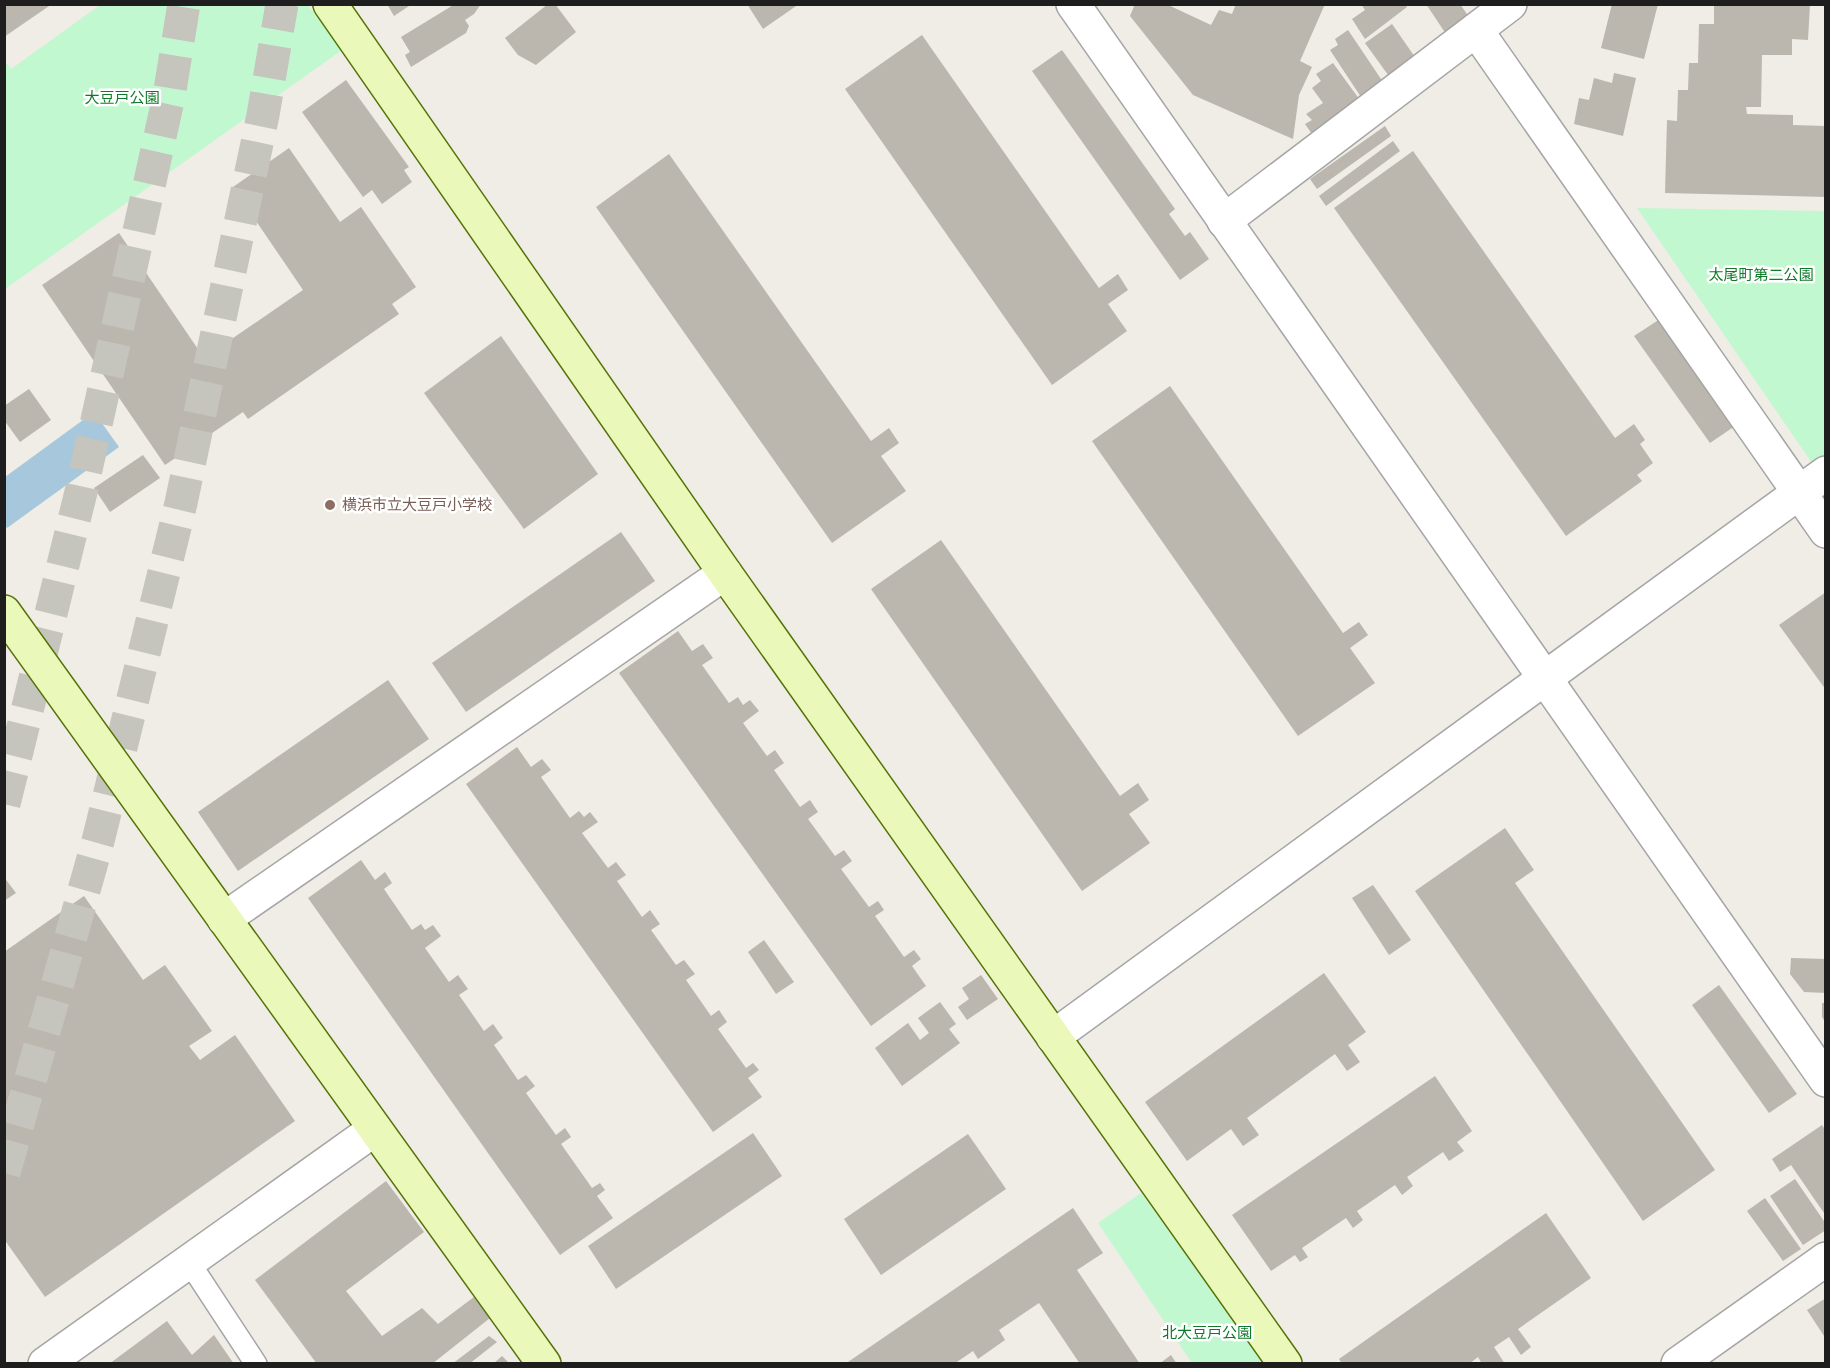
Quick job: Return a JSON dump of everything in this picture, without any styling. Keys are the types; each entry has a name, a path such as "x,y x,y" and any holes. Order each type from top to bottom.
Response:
{"street":[{"path":"330,4 725,573 1285,1364"},
{"path":"1073,4 1826,1080"},
{"path":"1224,221 1510,4"},
{"path":"1476,30 1826,531"},
{"path":"1053,1037 1826,473"},
{"path":"224,919 725,573"},
{"path":"4,612 544,1364"},
{"path":"45,1364 375,1129"},
{"path":"1678,1364 1826,1259"}],"lane":[{"path":"189,1262 256,1364"}],"green space":[{"name":"大豆戸公園","path":"100,5 308,5 342,50 5,289 5,62 11,69"},
{"name":"太尾町第二公園","path":"1637,208 1825,211 1825,482"},
{"name":"北大豆戸公園","path":"1141,1193 1265,1363 1192,1363 1098,1223"}],"water":[{"path":"94,412 119,447 7,528 4,524 5,477"}],"building":[{"path":"4,4 52,4 4,37"},
{"path":"387,4 412,4 394,16"},
{"path":"455,4 481,4 474,14 465,20 469,26 466,33 411,67 405,55 410,52 401,37"},
{"path":"548,4 555,4 576,32 536,65 518,55 505,38"},
{"path":"747,4 799,4 763,29"},
{"path":"1135,4 1166,4 1211,25 1219,10 1232,14 1236,4 1325,4 1300,61 1312,67 1299,95 1293,139 1193,95 1130,16"},
{"path":"1361,4 1405,4 1407,7 1365,39 1352,19 1365,10"},
{"path":"1426,4 1460,4 1471,20 1448,37"},
{"path":"1612,4 1658,4 1644,59 1601,48"},
{"path":"1714,4 1810,4 1808,40 1792,39 1792,55 1762,55 1761,107 1746,107 1747,114 1793,115 1793,125 1826,126 1826,197 1665,193 1667,120 1677,121 1678,90 1688,90 1689,63 1698,63 1699,24 1714,24"},
{"path":"1392,24 1417,60 1391,79 1365,43"},
{"path":"1348,30 1383,82 1361,97 1330,50 1338,45 1335,39"},
{"path":"922,35 1099,288 1118,274 1128,290 1108,304 1127,331 1052,385 845,89"},
{"path":"1062,50 1175,209 1169,214 1185,236 1190,232 1209,259 1180,280 1032,71"},
{"path":"1333,63 1362,103 1314,137 1305,124 1312,120 1306,114 1323,103 1312,88 1321,81 1316,74"},
{"path":"1614,73 1636,78 1623,136 1574,124 1579,98 1589,100 1594,78 1612,83"},
{"path":"346,80 409,167 404,170 412,182 382,204 372,190 363,197 302,112"},
{"path":"1385,126 1391,136 1317,189 1310,179"},
{"path":"1393,141 1400,151 1326,206 1319,196"},
{"path":"289,148 340,222 361,207 416,287 392,304 399,314 248,419 243,412 165,465 42,285 119,233 204,358 303,290 233,187"},
{"path":"1413,151 1615,438 1634,424 1645,440 1640,444 1653,463 1637,475 1642,481 1566,536 1334,208"},
{"path":"669,154 871,441 889,428 899,443 881,456 906,491 832,543 596,207"},
{"path":"1660,319 1735,426 1710,443 1634,336"},
{"path":"501,336 598,474 524,529 424,393"},
{"path":"1170,386 1343,633 1359,622 1368,635 1350,648 1375,683 1298,736 1092,441"},
{"path":"29,389 51,420 20,442 4,420 4,406"},
{"path":"143,455 160,478 110,512 94,488"},
{"path":"621,532 655,581 466,712 432,663"},
{"path":"941,540 1120,796 1138,783 1149,800 1129,814 1150,843 1082,891 871,589"},
{"path":"1826,592 1826,690 1779,625"},
{"path":"678,631 692,651 703,644 713,658 702,665 729,703 738,697 743,705 750,700 759,711 743,723 767,756 775,750 784,763 774,770 800,807 810,800 818,812 808,819 835,856 844,850 852,861 841,869 869,907 878,901 884,910 875,916 904,957 914,950 921,959 912,966 926,986 871,1026 619,673"},
{"path":"388,680 429,739 238,871 198,812"},
{"path":"517,747 531,767 542,759 551,770 541,777 570,818 579,811 584,817 590,812 598,822 582,833 608,868 616,862 626,875 617,881 642,917 650,910 660,924 651,930 676,965 684,960 695,974 686,980 711,1016 719,1010 727,1022 718,1029 746,1068 753,1063 759,1070 748,1078 762,1097 713,1132 466,784"},
{"path":"1505,828 1534,870 1515,883 1715,1170 1643,1221 1415,891"},
{"path":"361,860 375,880 385,872 392,883 384,889 412,930 421,924 425,930 433,925 441,936 425,948 449,982 458,975 468,989 459,995 484,1031 493,1024 503,1038 494,1045 518,1080 526,1075 535,1086 526,1093 556,1135 565,1128 571,1137 561,1144 592,1188 600,1183 605,1190 597,1196 613,1218 560,1255 308,898"},
{"path":"4,877 16,893 4,901"},
{"path":"1373,885 1411,940 1389,955 1352,898"},
{"path":"84,896 143,980 165,965 212,1031 189,1046 200,1060 235,1035 295,1121 45,1297 4,1239 4,952"},
{"path":"764,940 794,982 776,994 748,952"},
{"path":"1791,958 1826,959 1826,993 1804,992 1790,974"},
{"path":"1324,973 1366,1032 1348,1045 1360,1062 1347,1071 1335,1054 1247,1118 1259,1135 1243,1146 1231,1129 1187,1161 1145,1102"},
{"path":"981,975 998,999 967,1020 958,1007 969,999 962,988"},
{"path":"1719,985 1797,1094 1769,1113 1692,1005"},
{"path":"940,1002 956,1024 949,1029 960,1043 902,1086 875,1048 908,1023 920,1040 929,1033 918,1018"},
{"path":"1822,1003 1826,1003 1826,1023 1822,1017"},
{"path":"1435,1076 1472,1131 1457,1142 1464,1151 1449,1161 1443,1152 1407,1177 1413,1186 1402,1195 1395,1185 1357,1211 1363,1220 1353,1228 1346,1218 1302,1248 1308,1257 1300,1262 1295,1255 1271,1271 1232,1215"},
{"path":"1822,1125 1826,1131 1826,1216 1791,1165 1780,1172 1772,1159"},
{"path":"753,1133 782,1176 616,1289 588,1246"},
{"path":"968,1134 1006,1189 881,1275 844,1219"},
{"path":"1795,1179 1826,1224 1826,1230 1803,1245 1770,1196"},
{"path":"386,1181 424,1232 346,1291 382,1336 422,1308 438,1324 474,1297 490,1318 432,1364 317,1364 255,1280"},
{"path":"1765,1198 1801,1249 1783,1261 1747,1211"},
{"path":"1073,1208 1103,1253 1077,1270 1140,1364 1080,1364 1039,1303 999,1330 1005,1340 978,1359 973,1351 954,1364 845,1364"},
{"path":"1546,1213 1591,1278 1518,1329 1531,1347 1521,1355 1509,1337 1494,1347 1505,1364 1482,1364 1478,1357 1469,1364 1342,1364 1339,1359"},
{"path":"1826,1298 1826,1339 1807,1310"},
{"path":"167,1321 192,1355 214,1335 234,1364 109,1364"},
{"path":"489,1336 497,1342 469,1364 452,1364"},
{"path":"1171,1355 1177,1364 1159,1364"},
{"path":"502,1356 510,1364 493,1364"}],"tunnel":[{"path":"4,804 81,492 169,96 184,4"},
{"path":"4,1173 98,841 181,503 263,115 282,4"}],"place":[{"name":"横浜市立大豆戸小学校","path":"330,505"}]}
